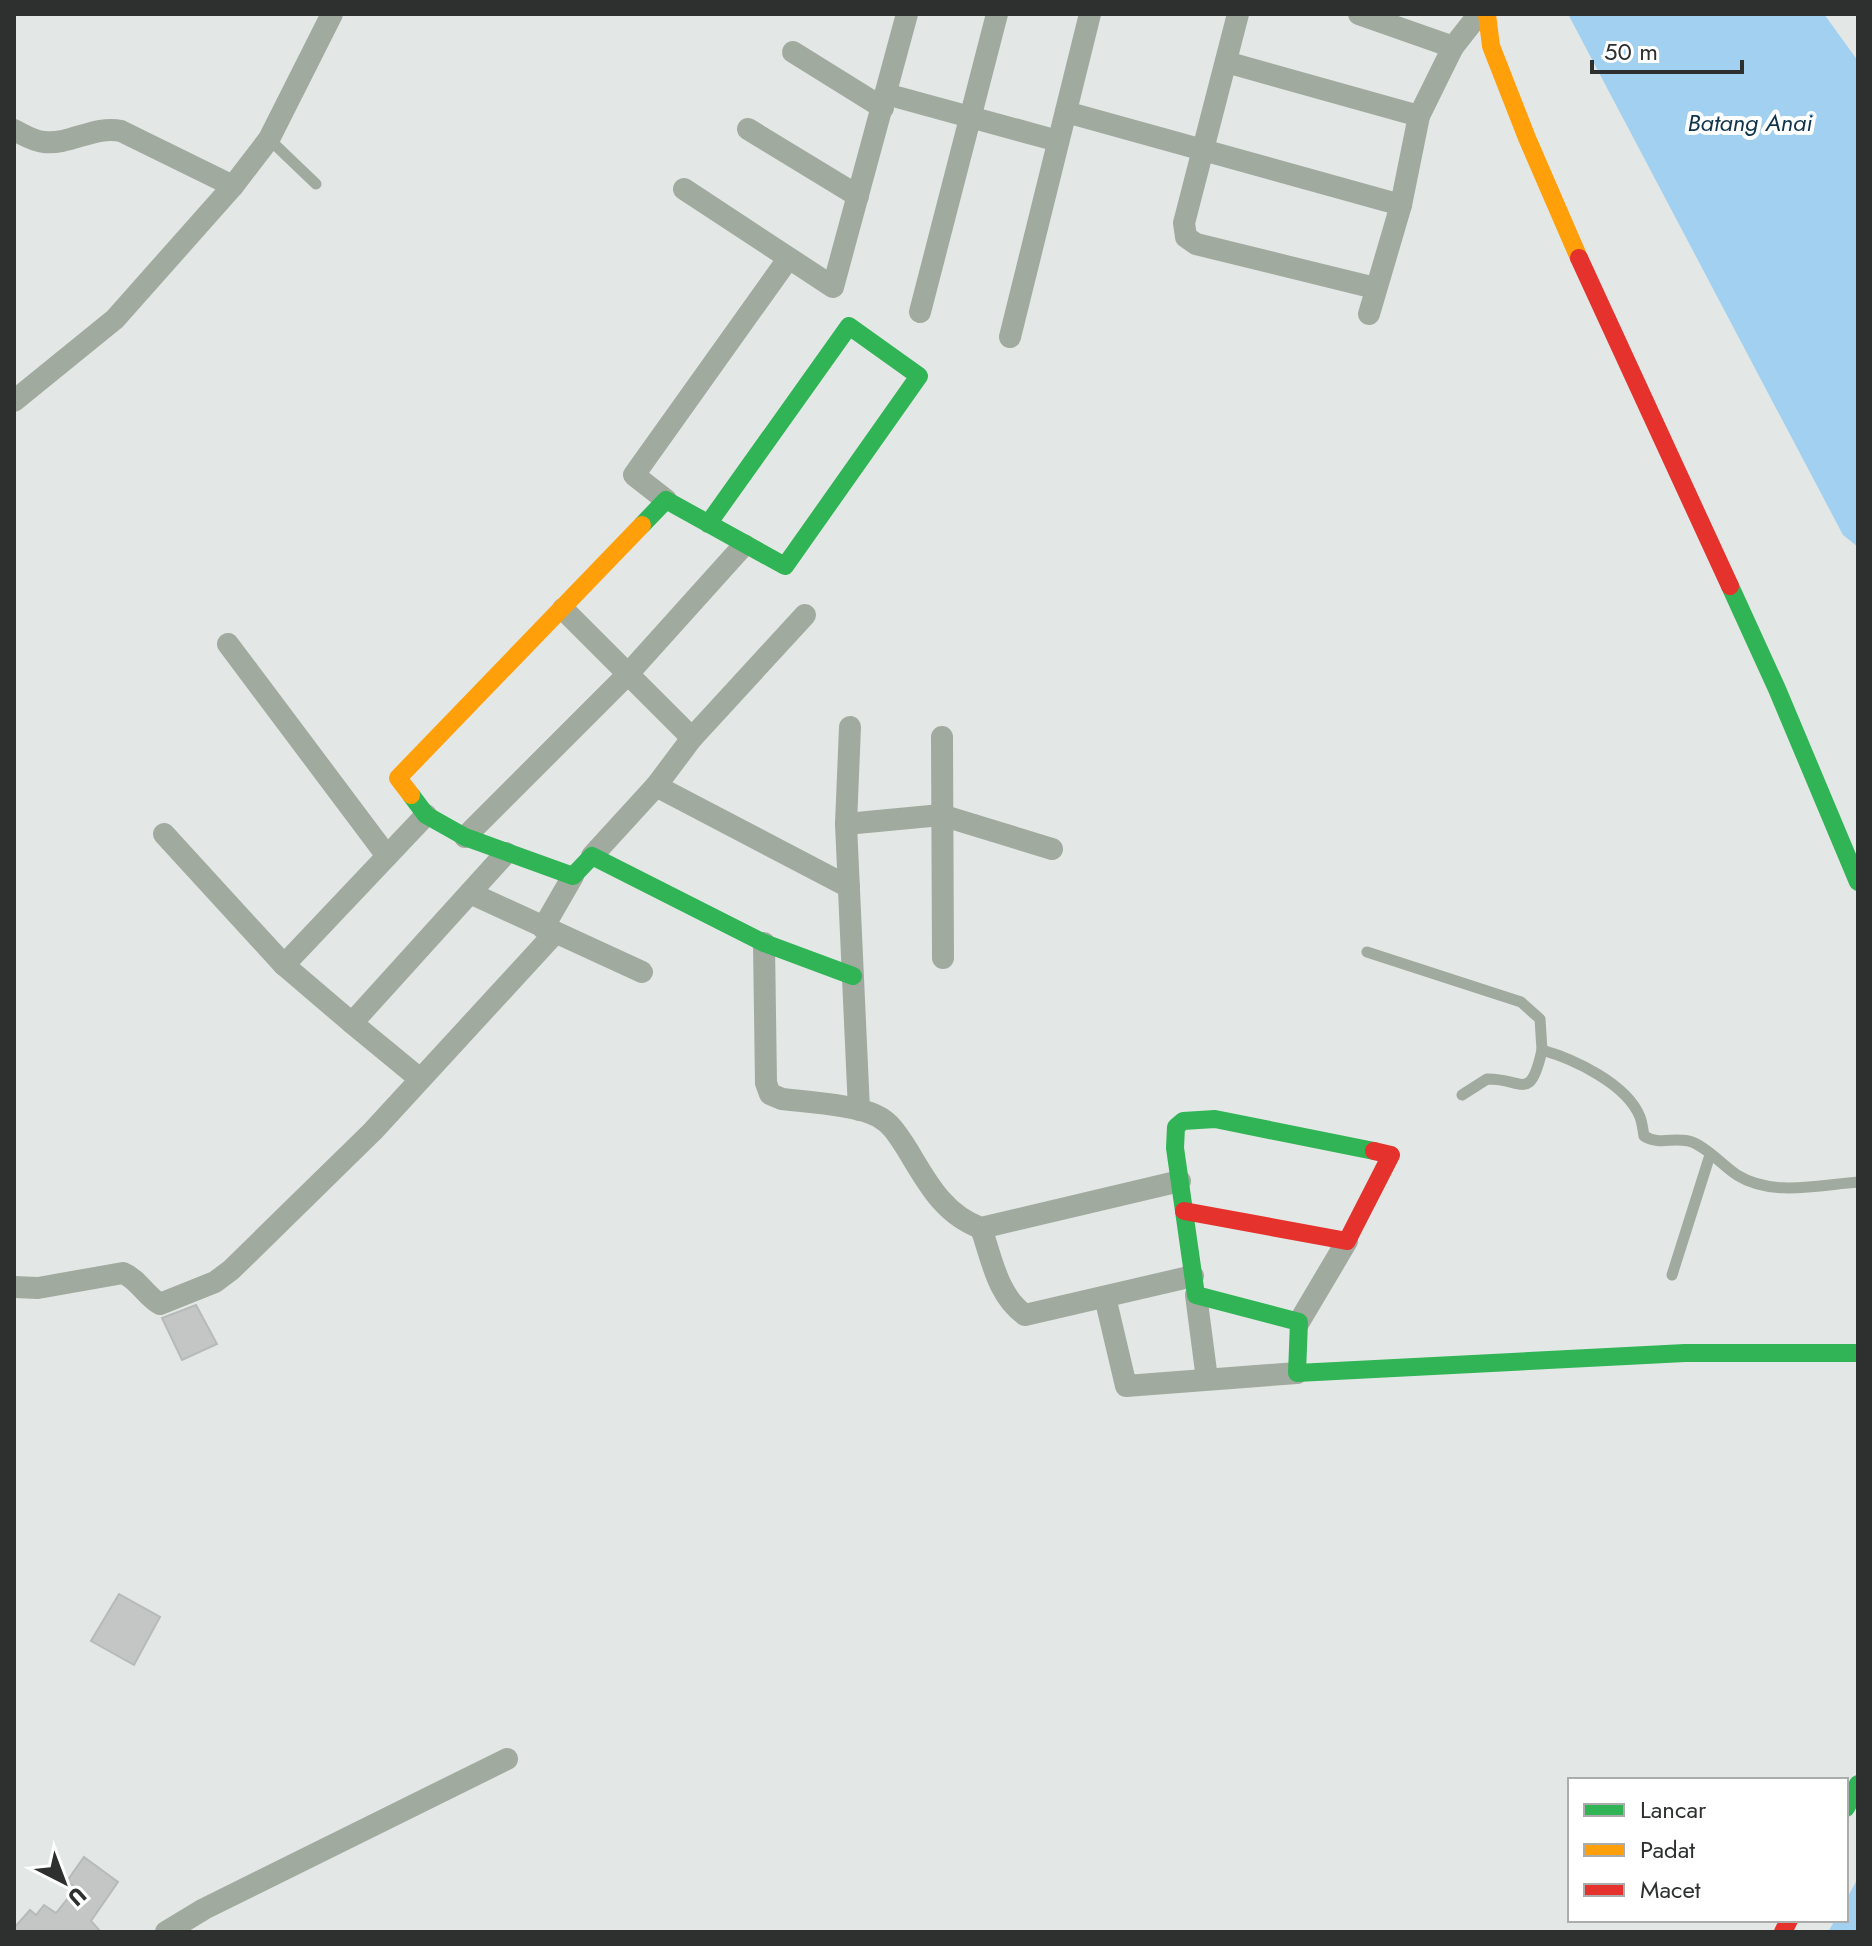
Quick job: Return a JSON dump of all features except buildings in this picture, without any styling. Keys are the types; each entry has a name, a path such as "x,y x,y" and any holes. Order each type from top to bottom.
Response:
{"street":[{"path":"14,401 115,319 233,186 269,139 332,14"},
{"path":"684,189 833,287 906,14"},
{"path":"920,312 997,14"},
{"path":"1010,337 1090,14"},
{"path":"1238,14 1184,223 1186,237 1190,241 1375,288"},
{"path":"1359,14 1453,47"},
{"path":"1369,314 1401,205 1419,116 1453,47 1479,14"},
{"path":"1487,14 1491,46 1537,164 1777,689 1858,882"},
{"path":"793,52 884,101 971,118 1058,141"},
{"path":"1226,62 1419,116"},
{"path":"1066,112 1401,205"},
{"path":"748,129 858,196"},
{"path":"14,130 48,143 101,130 121,131 233,186"},
{"path":"708,524 849,326 919,376 785,566 744,545 666,500 634,475 788,259"},
{"path":"573,876 465,837 426,815 398,778 666,500"},
{"path":"465,837 627,675 744,545"},
{"path":"563,609 692,738"},
{"path":"14,1287 38,1288 123,1273 160,1304 215,1282 373,1131 420,1079 549,931 573,876 656,786 692,738 805,615"},
{"path":"228,644 387,856"},
{"path":"850,727 846,824 859,1110"},
{"path":"942,737 943,958"},
{"path":"656,786 849,887"},
{"path":"284,965 426,815"},
{"path":"846,824 941,815 1052,849"},
{"path":"164,834 284,965 420,1079"},
{"path":"352,1023 506,853"},
{"path":"592,856 764,943 853,976"},
{"path":"470,893 642,972"},
{"path":"764,943 766,1083 770,1094 782,1099 876,1115 890,1125 933,1192 964,1222 981,1228 1180,1181"},
{"path":"1207,1379 1175,1148 1176,1127 1183,1121 1215,1119 1391,1155 1347,1241 1299,1322 1297,1373"},
{"path":"1184,1211 1347,1241"},
{"path":"981,1228 1002,1291 1013,1306 1025,1315 1105,1297 1195,1285 1299,1322"},
{"path":"1105,1297 1126,1386 1297,1373 1685,1353 1858,1353"},
{"path":"166,1932 204,1909 507,1759"},
{"path":"1848,1804 1858,1784"}],"lane":[{"path":"269,139 316,184"},
{"path":"1367,952 1521,1002 1540,1019 1542,1050 1529,1082 1517,1085 1487,1079 1462,1095"},
{"path":"1542,1050 1593,1071 1617,1088 1640,1116 1644,1136 1651,1141 1689,1141 1746,1179 1782,1189 1858,1182"},
{"path":"1672,1275 1710,1155"}],"water":[{"name":"Batang Anai","path":"1568,14 1824,14 1858,61 1858,547 1843,535"},
{"path":"1858,1878 1858,1932 1828,1932 1834,1922 1848,1922 1848,1896"}],"traffic: fast":[{"path":"642,525 666,500 785,566 919,376 849,326 708,524"},
{"path":"1730,586 1858,882"},
{"path":"411,795 426,815 465,837 573,876 592,856 764,943 853,976"},
{"path":"1374,1151 1215,1119 1183,1121 1176,1127 1175,1148 1196,1295 1299,1322 1297,1373 1685,1353 1858,1353"},
{"path":"1848,1804 1858,1784"}],"traffic: slow":[{"path":"1487,14 1491,46 1579,258"},
{"path":"411,795 398,778 642,525"}],"traffic: jam":[{"path":"1579,258 1730,586"},
{"path":"1184,1211 1347,1241 1391,1155 1374,1151"},
{"path":"1783,1932 1788,1922"}]}
